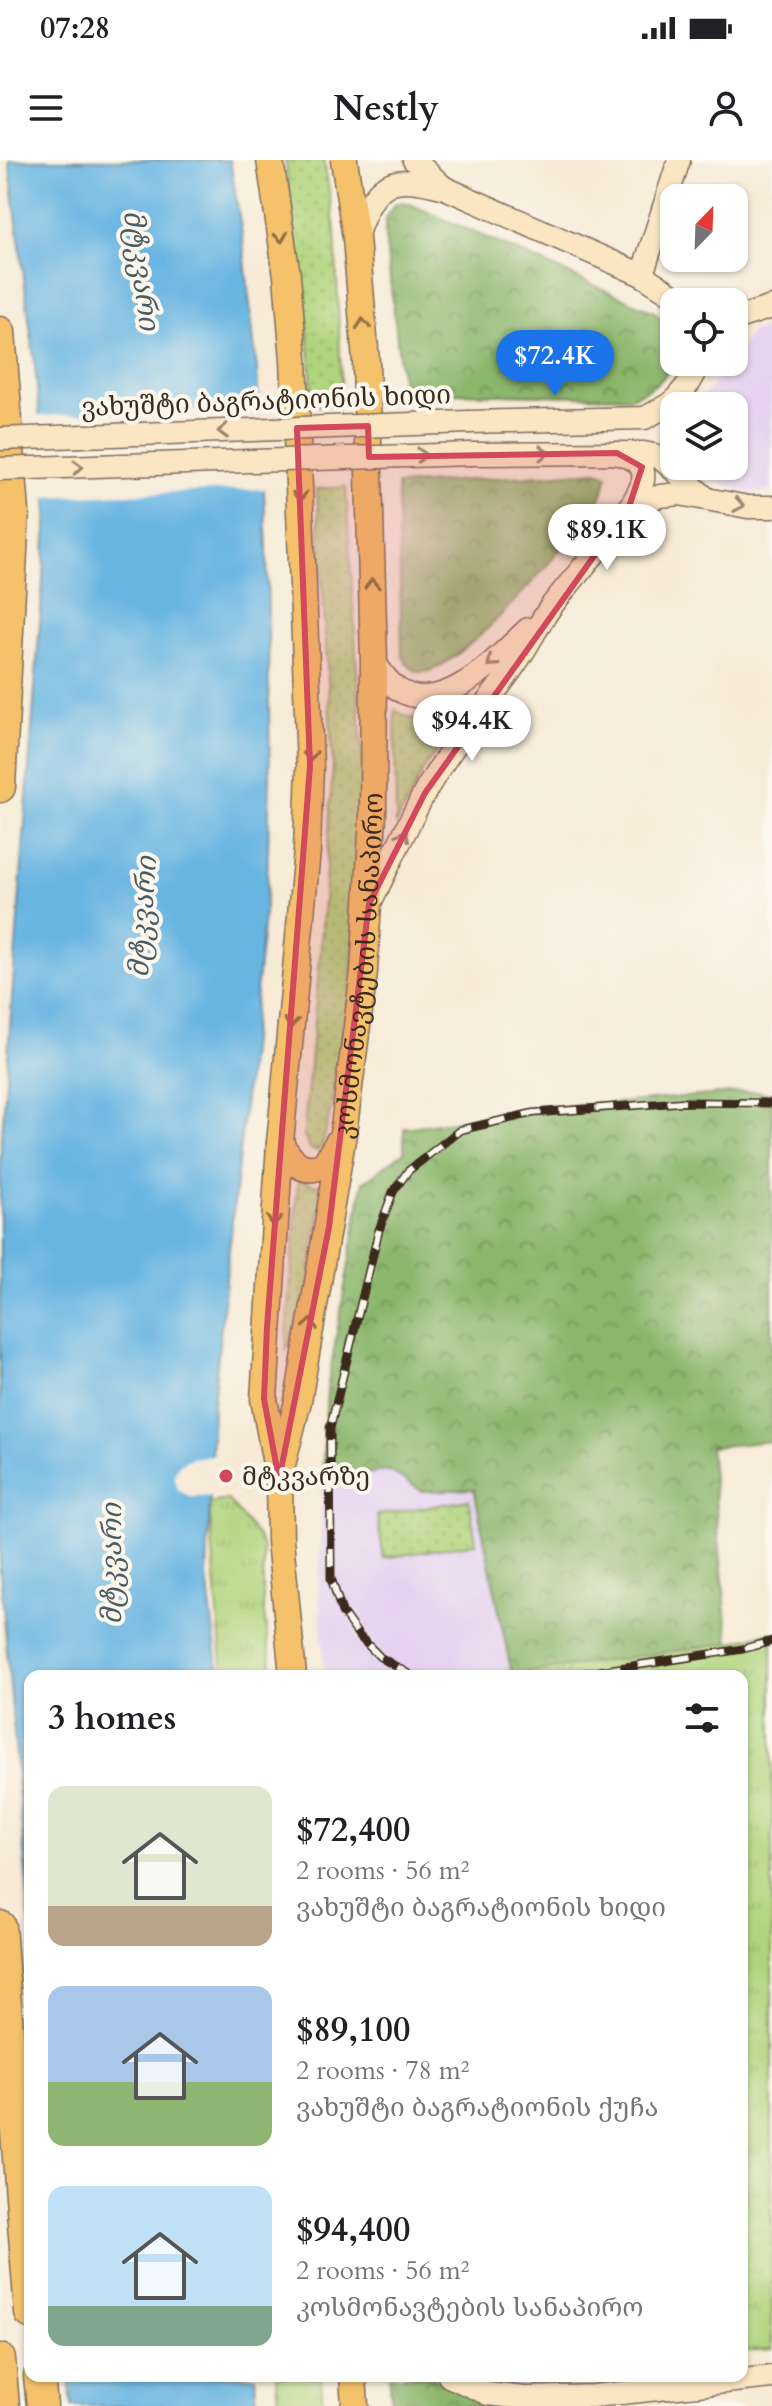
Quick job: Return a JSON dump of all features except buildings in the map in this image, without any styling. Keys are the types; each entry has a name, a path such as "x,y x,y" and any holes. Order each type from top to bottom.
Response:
{"highway":[{"path":"0,332 14,512 0,787"},
{"path":"0,1926 24,2241"},
{"path":"0,2197 17,2157"},
{"path":"0,2360 4,2406"},
{"path":"40,2382 42,2406"}],"main road":[{"name":"კოსმონავტების სანაპირო","path":"270,160 287,276 294,359 310,766 307,850 280,1143 264,1399 279,1480 280,1540 292,1670"},
{"name":"კოსმონავტების სანაპირო","path":"279,1480 298,1401 343,1134 364,972 369,904 374,662 366,362 356,238 344,160"},
{"path":"414,160 445,188"},
{"path":"642,275 679,160"},
{"path":"356,238 368,204 387,186 399,180 415,180 445,188 642,275 662,288"},
{"path":"748,315 772,307"},
{"name":"ვახუშტი ბაგრატიონის ხიდი","path":"0,439 645,418 673,402 693,376"},
{"path":"0,469 471,454 617,453 658,456 706,498"},
{"path":"369,904 425,793 531,642 549,609 629,507 641,487 644,476 642,467 635,459 617,453"},
{"path":"629,507 660,496 680,494 739,506 772,507"},
{"path":"374,662 390,683 411,695 423,697 452,690 481,671 549,609"},
{"path":"280,1143 293,1162 301,1167 317,1168 325,1164 343,1134"},
{"path":"748,2380 772,2377"},
{"path":"353,2382 355,2406"},
{"path":"462,2382 488,2394 585,2401 733,2382"}],"highlighted area":[{"path":"368,426 369,457 617,453 642,467 629,507 425,793 369,904 329,1227 279,1480 264,1399 267,1327 310,766 297,428"}],"shaded area":[{"path":"772,317 772,491 747,493 714,480 748,480 748,392 707,392 719,376 748,376 748,337 752,332 766,328 766,322"},
{"path":"390,1471 422,1491 474,1489 511,1670 325,1670 319,1597 322,1477"},
{"path":"492,2382 560,2382 509,2387"}],"green space":[{"path":"285,160 324,160 335,229 342,404 313,406 308,330"},
{"path":"405,202 653,311 660,317 660,376 664,376 653,386 630,397 403,392 385,236 386,216 396,203"},
{"path":"598,471 608,475 600,498 516,600 460,652 436,668 419,672 411,668 402,655 397,485"},
{"path":"346,487 363,769 351,990 329,1117 322,1146 317,1151 310,1149 304,1137 304,1128 320,959 333,767 317,489"},
{"path":"395,710 421,721 446,718 464,711 424,769 396,825"},
{"path":"758,1091 772,1094 772,1441 710,1447 729,1643 546,1670 511,1670 474,1489 422,1491 390,1471 322,1477 327,1390 363,1182 404,1152 404,1128 518,1111"},
{"path":"298,1180 316,1186 324,1183 309,1283 286,1352"},
{"path":"228,1500 258,1537 263,1549 263,1607 272,1670 223,1670 209,1503"},
{"path":"469,1500 476,1543 384,1558 377,1515"},
{"path":"772,1632 772,2349 748,2351 748,1670 546,1670 729,1643"},
{"path":"277,2382 321,2382 323,2406 279,2406"},
{"path":"390,2382 442,2382 478,2399 523,2406 392,2406"}],"water":[{"name":"მტკვარი","path":"9,160 230,160 243,241 257,371 267,544 270,777 267,887 213,1403 207,1577 218,1670 24,1670 24,1851 0,1571 0,1161 48,512 35,366"},
{"path":"70,2382 255,2382 257,2406 72,2406"}],"pier":[{"path":"263,408 268,489 43,497 36,416"},
{"path":"215,1455 214,1496 191,1497 178,1490 174,1474 180,1464 191,1458"}],"railway":[{"path":"402,1670 380,1657 359,1636 342,1612 331,1578 330,1428 379,1230 393,1192 408,1171 460,1130 533,1113 681,1102 772,1103"},
{"path":"606,1670 743,1649 772,1641"}],"place":[{"name":"მტკვარზე","path":"226,1476"}]}
